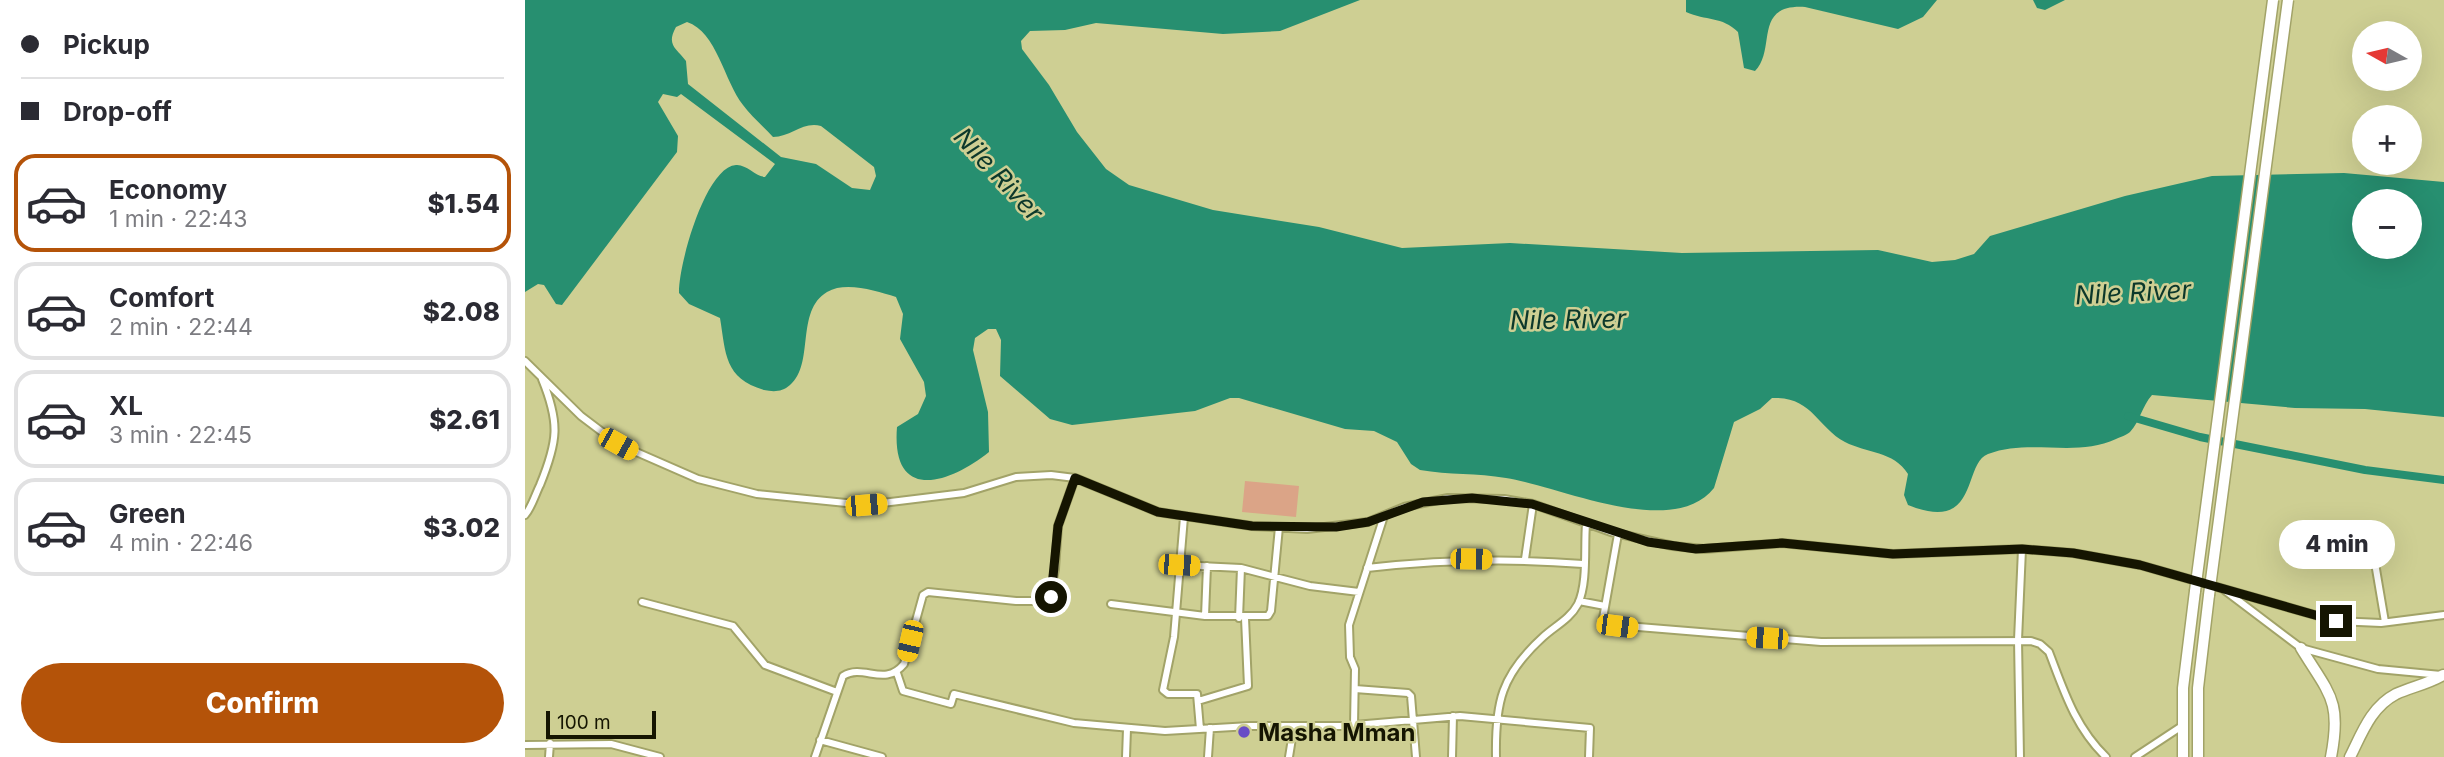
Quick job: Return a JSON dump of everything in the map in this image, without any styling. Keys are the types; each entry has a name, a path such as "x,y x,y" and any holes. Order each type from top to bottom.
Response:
{"main road":[{"path":"2183,757 2185,660 2273,0"},
{"path":"2198,757 2198,688 2209,595 2288,0"},
{"path":"2301,648 2335,704 2336,732 2331,757"},
{"path":"2350,757 2373,712 2396,695 2423,687 2444,675"}],"street":[{"path":"525,361 581,416 618,444 698,479 757,494 866,505 964,493 1016,477 1051,475 1075,478 1135,505 1184,517 1279,527 1336,527 1448,498 1504,499 1532,504 1586,524 1648,542 1696,549 1782,543 1893,554 2022,549 2073,553 2140,565 2324,619 2385,622 2444,615"},
{"path":"525,515 553,453 556,439 550,400 540,374"},
{"path":"897,673 904,664 921,600 928,592 1030,602 1049,601 1055,569 1058,526 1075,478"},
{"path":"1525,559 1532,504"},
{"path":"1354,725 1355,689 1349,625 1384,516"},
{"path":"1184,517 1174,637 1163,690 1168,694 1197,694 1200,729"},
{"path":"1496,757 1496,720 1499,698 1506,682 1539,640 1566,619 1579,601 1586,524"},
{"path":"2376,526 2375,563 2385,622"},
{"path":"1111,604 1205,616 1242,618 1270,614 1279,527"},
{"path":"1618,534 1602,624 1821,642 1938,643 2018,640 2046,647 2083,733 2106,757"},
{"path":"2020,757 2018,640 2022,549"},
{"path":"1367,568 1446,559 1525,559 1583,565"},
{"path":"1179,565 1241,568 1310,586 1359,592"},
{"path":"1205,616 1207,566"},
{"path":"1198,701 1248,686 1241,568"},
{"path":"2218,586 2301,648 2378,669 2444,675"},
{"path":"1579,601 1605,606"},
{"path":"642,602 733,626 765,665 837,692"},
{"path":"815,757 846,673 897,673"},
{"path":"897,673 903,691 951,704 954,694 1073,723 1127,729 1174,731 1354,725 1453,716 1590,728 1589,757"},
{"path":"1355,689 1408,693 1411,696 1416,757"},
{"path":"1452,757 1453,716"},
{"path":"1289,757 1294,726"},
{"path":"2136,757 2182,726"},
{"path":"1208,757 1210,728"},
{"path":"1126,757 1127,729"},
{"path":"820,740 882,757"},
{"path":"549,757 550,743"},
{"path":"525,745 617,745 660,757"}],"shaded area":[{"path":"1245,481 1299,486 1296,517 1242,512"}],"water":[{"name":"Nile River","path":"525,0 1360,0 1280,31 1223,34 1096,23 1065,30 1030,31 1021,41 1022,49 1049,85 1077,132 1106,169 1129,185 1213,210 1319,227 1402,248 1510,243 1682,253 1878,250 1932,262 1955,260 1974,254 1990,236 2125,196 2212,176 2344,173 2444,182 2444,417 2365,409 2295,408 2152,395 2130,432 2116,439 2085,447 2020,448 1988,454 1980,460 1958,504 1947,511 1931,512 1908,505 1904,495 1908,474 1902,466 1879,453 1853,446 1835,436 1805,407 1796,402 1772,398 1760,409 1734,422 1714,488 1695,503 1672,510 1644,510 1506,478 1420,470 1411,464 1397,442 1374,431 1345,429 1239,398 1230,398 1195,411 1072,425 1050,419 1000,376 1001,340 996,329 988,329 975,338 973,350 988,412 989,452 956,473 925,480 913,477 903,467 898,451 897,427 918,414 926,396 924,382 900,339 903,314 896,297 852,287 827,292 817,301 811,312 802,364 797,376 790,385 775,391 764,390 741,379 729,363 720,318 689,304 679,293 688,242 695,220 714,182 725,170 736,165 765,177 775,164 681,94 677,97 663,94 658,102 678,136 677,152 562,305 556,304 544,285 538,284 525,292","holes":["687,22 697,27 713,46 736,95 773,137 786,135 803,127 821,126 874,167 876,176 870,190 852,188 816,164 781,157 688,84 686,61 674,46 672,38 676,27"]},
{"path":"1686,0 1937,0 1923,17 1898,29 1805,7 1789,8 1778,13 1772,20 1765,51 1755,71 1744,68 1738,32 1726,23 1686,12"},
{"path":"2033,0 2065,0 2045,10 2037,8"}],"waterway":[{"path":"2128,416 2200,437 2365,470 2444,480"}],"place":[{"name":"Masha Mman","path":"1244,732"}],"route":[{"path":"1051,597 1058,526 1075,478 1103,492 1158,512 1252,526 1307,529 1336,527 1368,522 1423,502 1448,498 1504,499 1532,504 1586,524 1648,542 1696,549 1782,543 1893,554 2022,549 2073,553 2140,565 2336,621"}]}
